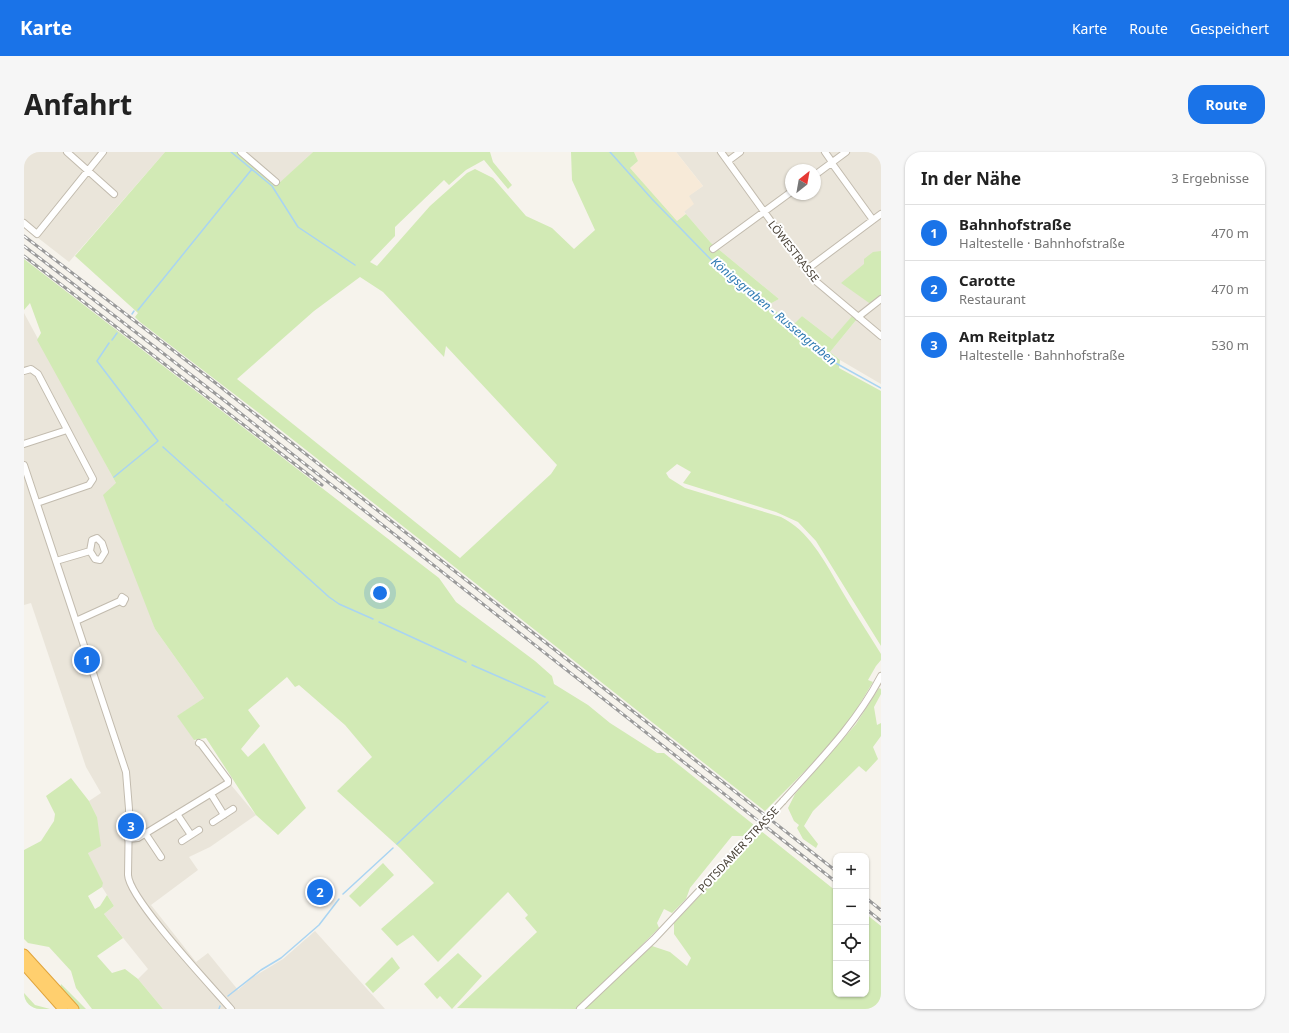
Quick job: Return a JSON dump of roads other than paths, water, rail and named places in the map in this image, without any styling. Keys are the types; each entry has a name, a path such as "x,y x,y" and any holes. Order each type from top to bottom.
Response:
{"highway":[{"path":"24,954 74,1009"},
{"path":"24,965 63,1009"}],"street":[{"path":"67,152 114,194"},
{"path":"24,223 37,234 103,152"},
{"path":"241,152 276,182"},
{"name":"LÖWESTRASSE","path":"721,152 812,278 881,336"},
{"path":"728,161 740,152"},
{"path":"826,152 873,220"},
{"path":"821,170 846,152"},
{"path":"713,249 785,196"},
{"path":"806,270 881,214"},
{"path":"858,317 881,299"},
{"path":"24,371 32,369 38,374 91,474 93,482 89,485 37,503"},
{"path":"24,444 67,430"},
{"path":"24,465 126,772 129,809 128,879 131,888 150,914 231,1009"},
{"path":"56,561 90,551"},
{"path":"76,621 120,601"},
{"name":"POTSDAMER STRASSE","path":"580,1009 654,939 783,801 854,721 870,698 881,676"},
{"path":"128,839 138,838 145,834 211,794 229,781 199,743"},
{"path":"211,794 224,814"},
{"path":"213,822 233,809"},
{"path":"177,814 191,835"},
{"path":"182,841 199,830"},
{"path":"145,834 161,857"}],"waterway":[{"path":"231,152 272,186 298,227 355,265"},
{"name":"Königsgraben - Russengraben","path":"610,152 652,199 722,271 832,361 881,388"},
{"path":"138,310 252,169"},
{"path":"112,340 117,333"},
{"path":"109,343 97,361 158,441 114,477"},
{"path":"163,447 223,501"},
{"path":"226,504 329,597 339,604 373,619"},
{"path":"379,622 466,662"},
{"path":"472,665 545,697"},
{"path":"397,844 548,702"},
{"path":"343,894 393,848"},
{"path":"228,996 261,970 281,958 319,925 339,899"}],"railway":[{"path":"24,236 213,381 833,869"},
{"path":"24,246 225,401 833,880"},
{"path":"24,256 322,485"},
{"path":"869,900 881,910"},
{"path":"869,911 881,921"}],"place":[{"name":"Bahnhofstraße","path":"87,660"},
{"name":"Am Reitplatz","path":"131,826"},
{"name":"Carotte","path":"320,892"}]}
